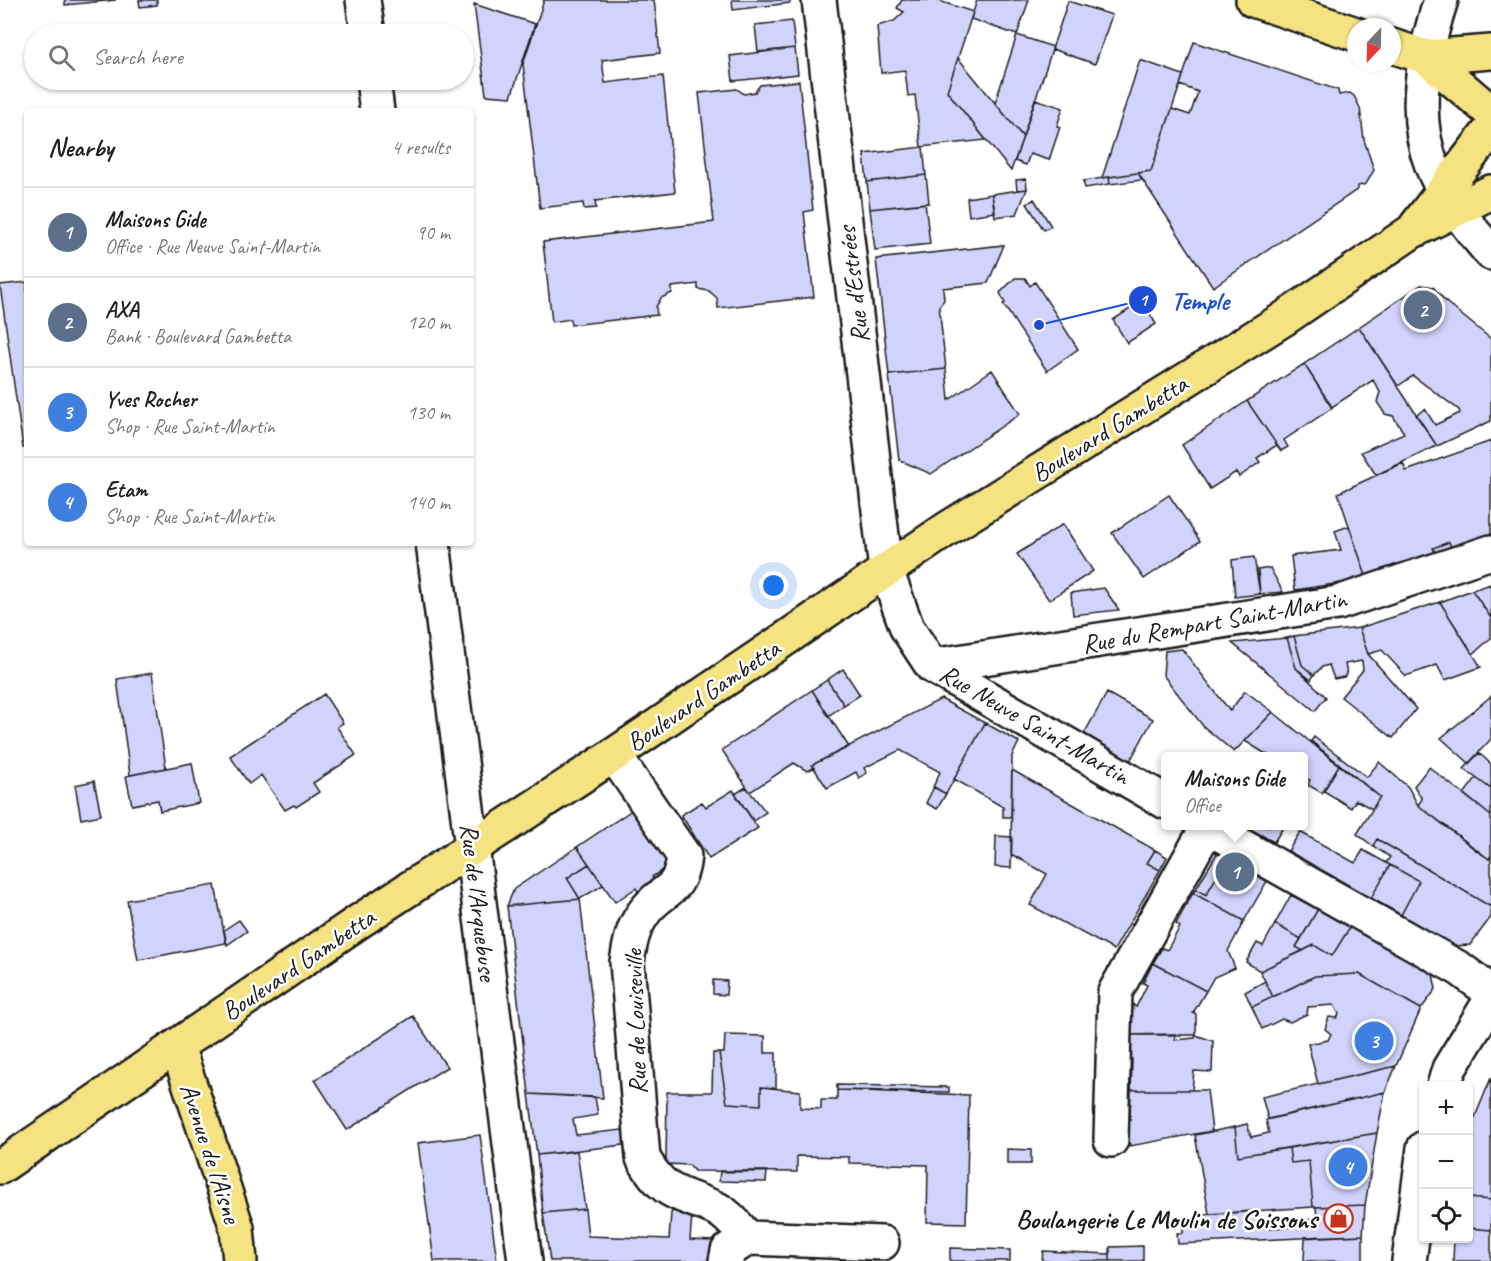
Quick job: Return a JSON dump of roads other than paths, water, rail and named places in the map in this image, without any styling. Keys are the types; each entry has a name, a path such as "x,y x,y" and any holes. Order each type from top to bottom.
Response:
{"main road":[{"path":"1252,0 1347,31"},
{"path":"1401,49 1426,57 1491,52"},
{"path":"1426,57 1489,116"},
{"name":"Boulevard Gambetta","path":"0,1167 950,527 1282,320 1411,232 1451,199 1489,116"},
{"name":"Boulevard Gambetta","path":"1451,199 1491,192"},
{"name":"Avenue de l'Aisne","path":"177,1046 237,1228 240,1261"}],"street":[{"path":"363,0 367,24"},
{"name":"Rue d'Estrées","path":"819,0 886,570"},
{"path":"1441,0 1426,57 1420,111 1432,166 1451,199 1491,253"},
{"path":"374,90 377,108"},
{"name":"Rue de l'Arquebuse","path":"434,546 525,1261"},
{"name":"Rue du Rempart Saint-Martin","path":"932,666 1338,603 1491,552"},
{"name":"Rue Neuve Saint-Martin","path":"886,570 907,628 932,666 1161,799"},
{"name":"Rue de Louiseville","path":"614,755 684,856 682,874 673,888 644,911 633,931 627,962 643,1158 656,1179 675,1194 720,1210 748,1238"},
{"path":"1111,1140 1115,992 1205,830"},
{"path":"1214,830 1460,969 1491,992"},
{"path":"1445,1081 1449,1069 1491,1000"},
{"path":"1409,1261 1419,1186"},
{"path":"726,1261 728,1251 748,1238 882,1242"}],"place":[{"name":"AXA","path":"1423,310"},
{"name":"Temple","path":"1039,325"},
{"name":"Maisons Gide","path":"1235,872"},
{"name":"Yves Rocher","path":"1374,1041"},
{"name":"Etam","path":"1348,1167"},
{"name":"Boulangerie Le Moulin de Soissons","path":"1338,1219"}]}
